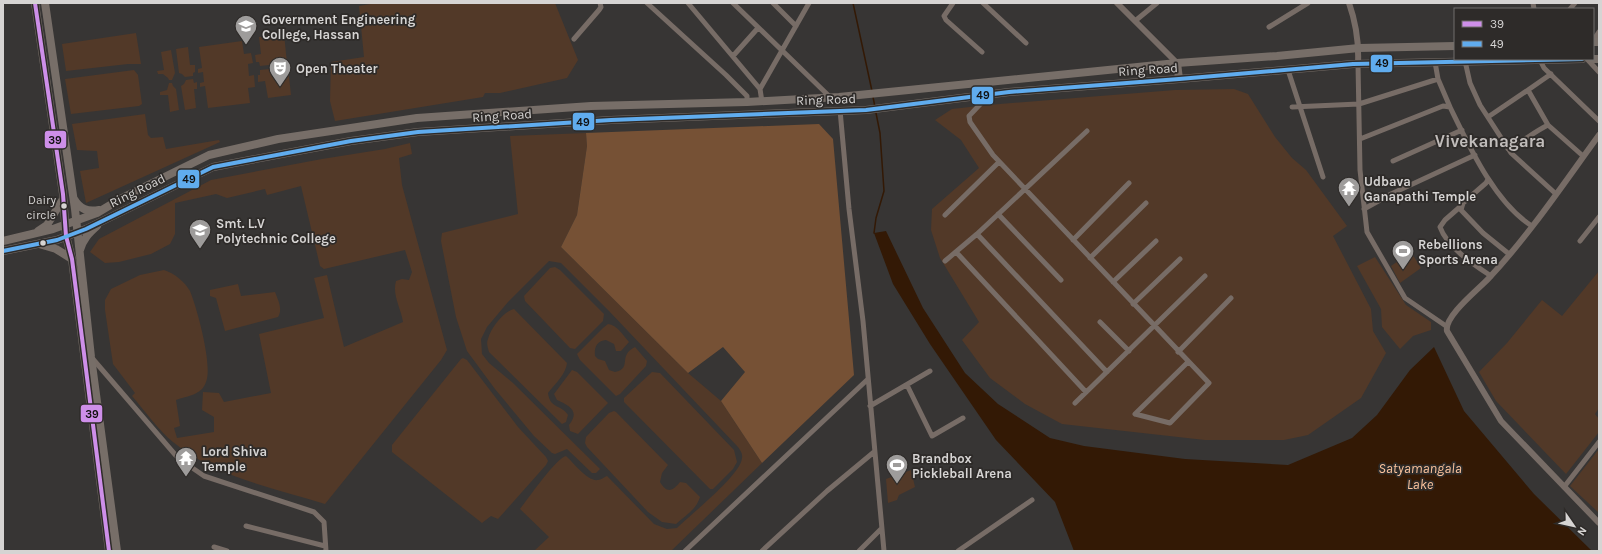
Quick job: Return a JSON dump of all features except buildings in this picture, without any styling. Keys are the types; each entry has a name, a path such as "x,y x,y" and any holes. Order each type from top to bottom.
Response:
{"main road":[{"path":"35,3 63,199 66,236 72,259 87,358 113,549"},
{"path":"45,3 73,196 79,220 77,232 87,358"},
{"name":"Ring Road","path":"3,241 36,233 97,213 122,198 209,155 278,139 418,118 591,106 762,102 834,98 860,96 890,91 1177,63 1277,56 1359,48 1454,46"},
{"name":"Ring Road","path":"3,251 37,244 86,229 214,167 351,140 418,132 612,120 866,110 990,94 1358,64 1502,60"},
{"path":"1177,63 1179,79"},
{"path":"48,98 59,96"},
{"path":"834,98 840,110"},
{"path":"418,118 418,132"},
{"path":"56,150 67,149"},
{"path":"237,149 239,162"},
{"path":"73,196 78,206 84,210 91,211 102,209"},
{"path":"36,233 47,225 63,199"},
{"path":"79,253 86,236 105,219"},
{"path":"37,244 56,249 72,259"}],"street":[{"path":"574,39 600,10 600,3"},
{"path":"647,3 726,75 747,96 747,102"},
{"path":"688,3 734,56 760,89 762,102"},
{"path":"733,3 782,51 834,98"},
{"path":"773,3 796,26"},
{"path":"760,89 809,3"},
{"path":"954,3 944,16 946,20 982,52"},
{"path":"983,3 1026,43"},
{"path":"1117,3 1177,63"},
{"path":"1135,21 1157,3"},
{"path":"1269,27 1308,3"},
{"path":"1349,3 1354,17 1359,48 1360,170 1366,232 1405,298 1446,326"},
{"path":"734,56 758,28"},
{"path":"1540,60 1544,68 1599,121"},
{"path":"1588,60 1599,72"},
{"path":"1465,61 1470,83 1480,105 1508,149 1556,194"},
{"path":"1435,62 1438,79 1450,106 1488,179 1515,214 1532,226"},
{"path":"1288,70 1323,177"},
{"path":"1488,117 1551,74"},
{"path":"1292,107 1359,104 1438,79"},
{"path":"1528,90 1548,125 1583,156"},
{"path":"990,94 969,116 970,122 993,155 1209,383 1170,423 1135,414 1188,362"},
{"path":"1360,139 1443,106 1450,106"},
{"path":"840,110 884,551"},
{"path":"1508,149 1524,141 1533,133 1548,125"},
{"path":"945,261 977,234 1086,130"},
{"path":"1393,161 1462,130"},
{"path":"1599,135 1532,226 1490,276 1450,317 1446,326 1447,331 1501,421 1599,523"},
{"path":"1364,209 1391,194 1475,155"},
{"path":"945,215 999,162"},
{"path":"1488,179 1445,220 1440,227 1454,248 1490,276"},
{"path":"1073,240 1129,183"},
{"path":"1090,258 1146,203"},
{"path":"1461,206 1461,210 1483,233 1509,254"},
{"path":"998,214 1061,280"},
{"path":"1580,241 1599,217"},
{"path":"977,234 1107,372"},
{"path":"1113,282 1156,241"},
{"path":"956,252 1086,392"},
{"path":"1133,304 1180,259"},
{"path":"1075,403 1205,276"},
{"path":"1178,352 1231,298"},
{"path":"1100,322 1129,351"},
{"path":"87,358 178,458 204,476 314,512 324,522 326,550 246,526"},
{"path":"870,406 930,371"},
{"path":"685,551 868,379"},
{"path":"907,385 932,436 963,418"},
{"path":"1564,487 1599,442"},
{"path":"762,551 827,491 874,452"},
{"path":"958,551 1032,500"},
{"path":"859,551 881,529"},
{"path":"214,547 227,551"}],"shaded area":[{"path":"376,3 555,3 578,60 567,78 500,93 485,93 483,97 335,121 330,101 331,62 364,57 359,6"},
{"path":"136,33 141,64 128,64 66,71 62,44"},
{"path":"284,34 287,63 260,66 259,62 256,62 255,55 261,54 259,37"},
{"path":"242,41 244,54 251,53 253,63 248,64 249,76 254,75 255,87 248,88 250,103 208,108 205,86 200,87 200,83 204,82 203,72 198,73 198,69 202,68 199,47"},
{"path":"188,47 190,65 195,65 195,72 193,73 193,76 185,77 179,73 176,49"},
{"path":"171,50 175,73 172,80 169,80 163,74 158,74 157,71 164,70 161,52"},
{"path":"288,67 291,95 268,98 265,81 258,82 260,70"},
{"path":"134,70 138,75 142,104 139,106 71,114 65,79"},
{"path":"193,79 194,83 197,82 197,89 194,89 196,108 185,110 181,86 186,80"},
{"path":"169,83 172,83 176,89 179,110 170,112 168,95 160,95 160,92 167,90"},
{"path":"1234,89 1248,94 1275,137 1292,158 1306,170 1347,226 1333,236 1371,309 1373,331 1386,353 1361,398 1308,435 1284,440 1205,440 1062,424 1025,404 990,378 962,340 979,322 940,258 931,230 932,209 979,168 961,140 935,120 952,109 988,105 1175,90"},
{"path":"145,114 148,135 151,138 163,137 166,149 219,140 220,142 86,203 80,171 99,168 97,151 77,150 72,124"},
{"path":"819,124 833,139 854,375 762,463 721,401 745,372 723,347 688,373 561,247 577,215 587,146 586,133"},
{"path":"586,133 587,146 577,215 561,247 688,373 721,401 762,463 671,551 534,551 549,537 520,509 549,471 561,458 566,456 585,475 594,480 600,480 607,476 654,524 667,529 677,528 714,494 733,474 742,458 742,454 738,447 609,311 561,263 549,261 508,302 487,327 481,339 482,354 489,363 513,383 600,469 596,473 592,473 567,449 555,454 552,453 534,436 495,389 467,351 456,317 441,241 442,233 518,214 510,136"},
{"path":"410,143 412,154 399,158 402,185 447,350 441,360 325,504 266,487 226,473 189,454 168,438 132,396 135,393 113,364 105,310 105,300 111,289 140,275 164,270 179,278 190,291 203,337 208,374 206,382 201,390 176,400 180,426 174,428 177,438 214,432 214,417 202,410 203,392 219,393 224,402 271,393 259,334 324,318 314,278 327,275 344,347 403,322 395,286 396,281 402,279 409,280 412,272 405,250 324,269 320,266 301,186 267,195 265,189 227,198 216,194 175,203 175,234 170,244 151,254 119,262 105,263 90,252 99,239 211,180 322,159 385,149"},
{"path":"1411,252 1421,268 1400,283 1391,266"},
{"path":"1375,257 1406,305 1431,322 1431,330 1413,336 1400,349 1382,327 1381,309 1357,266"},
{"path":"555,267 560,270 604,314 603,321 575,349 570,348 525,301 524,296 550,268"},
{"path":"1599,271 1599,408 1595,414 1599,419 1599,432 1566,474 1496,401 1479,372 1507,343 1542,300 1562,316"},
{"path":"238,284 241,296 275,292 280,308 278,317 225,331 216,298 210,296 210,290"},
{"path":"514,309 567,363 562,375 548,393 551,402 568,415 566,422 562,424 489,352 487,342 492,330 506,313"},
{"path":"608,324 617,328 629,342 621,351 616,351 614,344 606,340 598,343 595,350 595,356 598,359 605,361 609,370 615,372 623,368 627,354 635,347 647,361 646,366 620,394 616,396 580,360 577,354"},
{"path":"463,358 467,360 518,427 548,461 498,519 491,516 482,523 392,452 392,445"},
{"path":"572,370 577,372 608,403 578,434 570,431 569,425 574,416 572,410 566,404 557,400 554,394"},
{"path":"652,372 660,373 734,450 737,462 733,469 713,489 710,489 624,402 624,398"},
{"path":"614,411 668,465 662,473 660,482 665,488 670,490 680,482 686,483 700,497 696,506 676,524 662,522 648,512 587,447 585,443 586,437 609,413"},
{"path":"1599,449 1599,513 1570,486"},
{"path":"911,470 915,487 899,495 897,500 888,503 886,479"}],"water":[{"name":"Satyamangala Lake","path":"886,231 923,308 965,373 998,404 1050,438 1084,446 1185,459 1288,465 1352,438 1377,415 1410,370 1434,347 1464,411 1534,494 1592,551 1074,551 1055,502 996,440 930,344 893,284 874,233"}],"waterway":[{"path":"853,3 872,91"},
{"path":"873,97 875,107"},
{"path":"874,233 876,218 884,191 880,133 876,113"}],"transit line":[{"name":"39","path":"35,3 63,194 66,236 72,259 109,551"},
{"name":"49","path":"3,251 57,240 86,229 213,167 351,141 418,132 611,120 866,110 1009,92 1353,64 1536,60"}],"place":[{"name":"Government Engineering College, Hassan","path":"246,46"},
{"name":"Open Theater","path":"280,88"},
{"name":"Dairy circle","path":"64,206"},
{"name":"Udbava Ganapathi Temple","path":"1349,208"},
{"name":"Smt. L.V Polytechnic College","path":"200,250"},
{"name":"Rebellions Sports Arena","path":"1403,270"},
{"name":"Lord Shiva Temple","path":"186,478"},
{"name":"Brandbox Pickleball Arena","path":"897,484"}],"district":[{"name":"Vivekanagara","path":"1490,141"}]}
